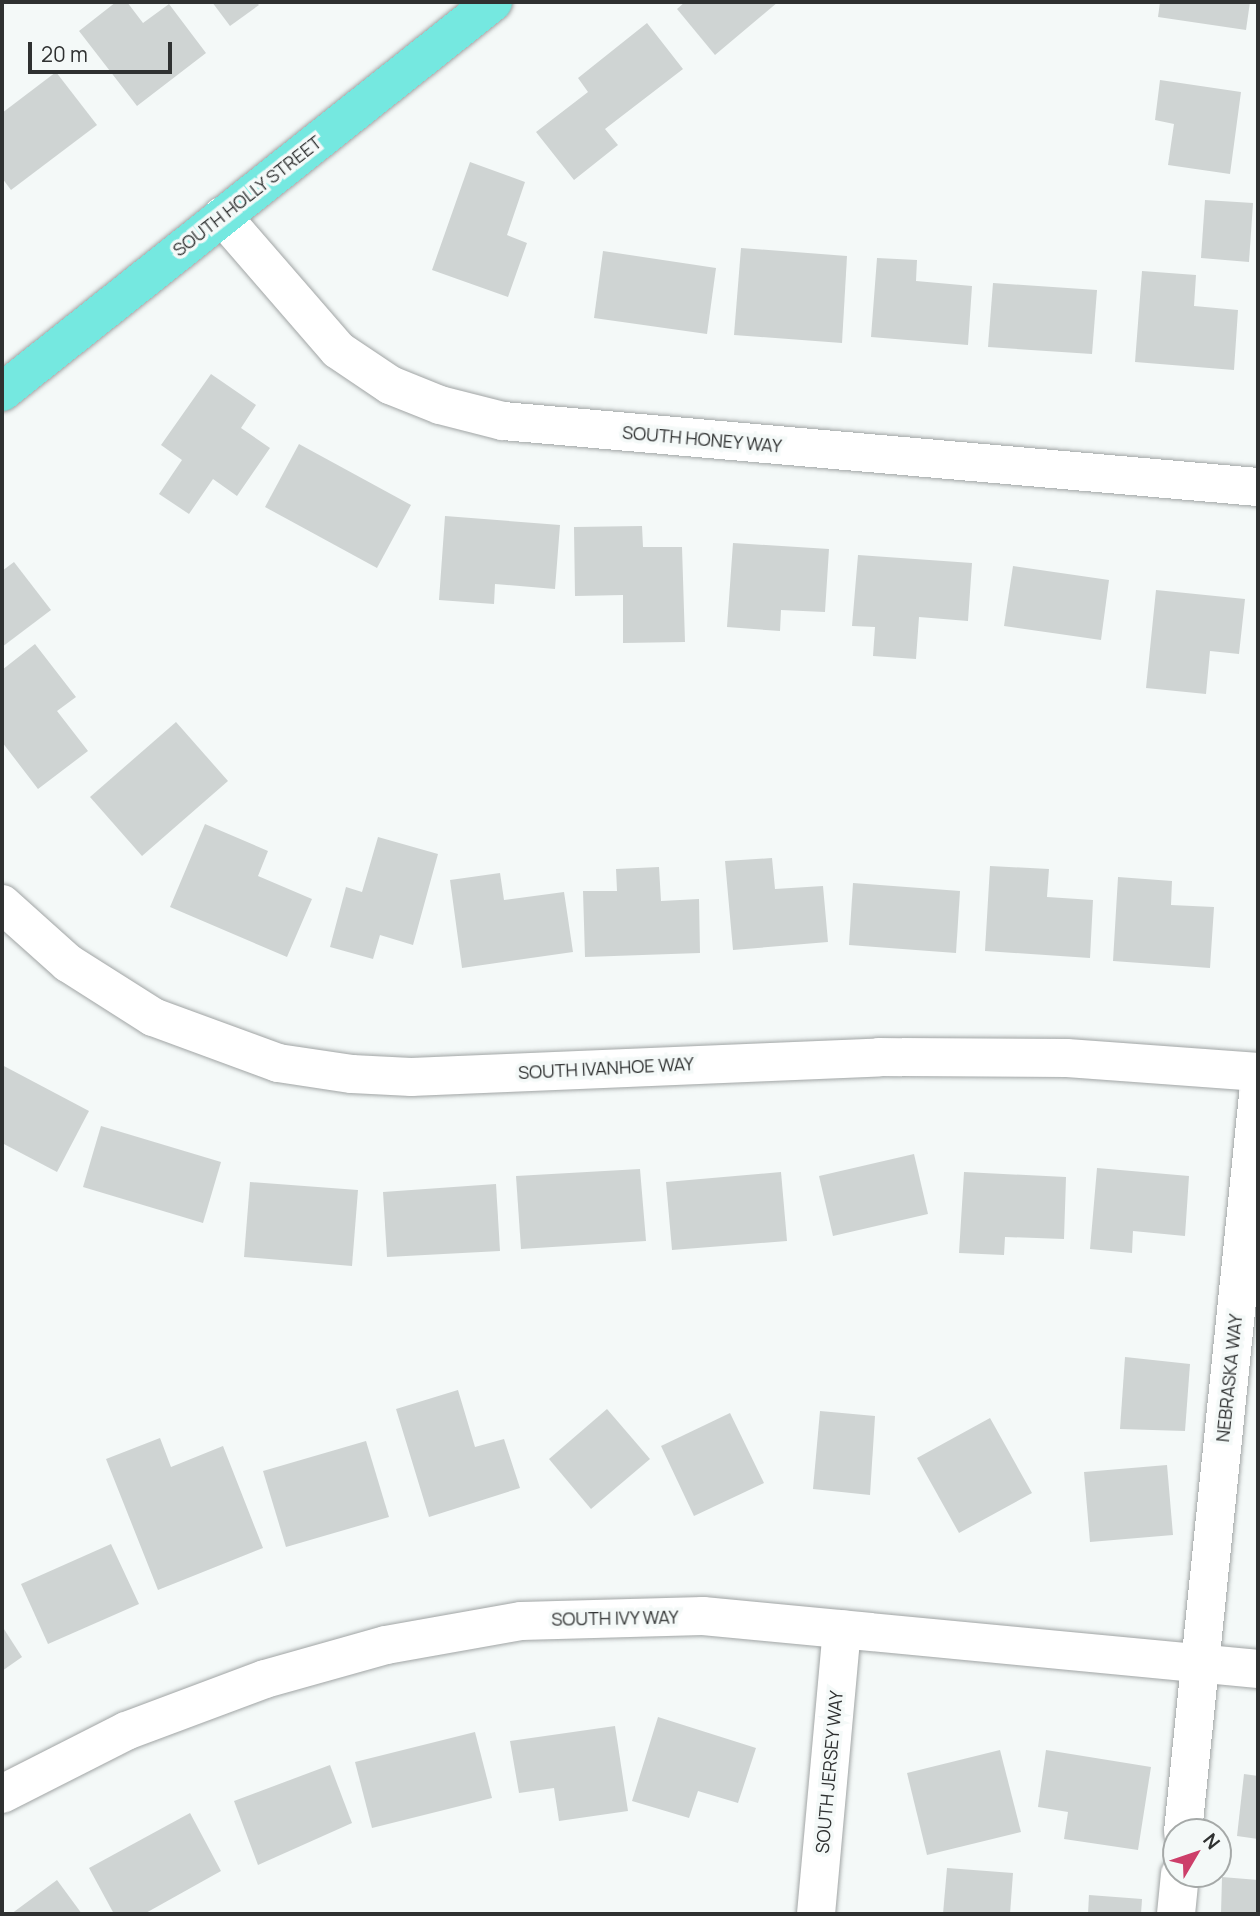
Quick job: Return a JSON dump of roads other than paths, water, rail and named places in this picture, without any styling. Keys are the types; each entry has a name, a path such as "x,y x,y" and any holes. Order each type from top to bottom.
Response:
{"main road":[{"name":"SOUTH HOLLY STREET","path":"2,392 493,2"}],"street":[{"name":"SOUTH HONEY WAY","path":"222,216 338,350 390,384 453,408 503,421 1258,487"},
{"name":"SOUTH IVANHOE WAY","path":"2,904 68,963 153,1017 278,1063 352,1074 879,1057 1067,1058 1258,1072"},
{"name":"NEBRASKA WAY","path":"1185,1818 1258,1095"},
{"name":"SOUTH IVY WAY","path":"2,1794 185,1707 332,1659 460,1630 608,1615 842,1629 1199,1661 1258,1669"},
{"name":"SOUTH JERSEY WAY","path":"816,1914 842,1629"},
{"path":"1176,1914 1179,1888"}]}
